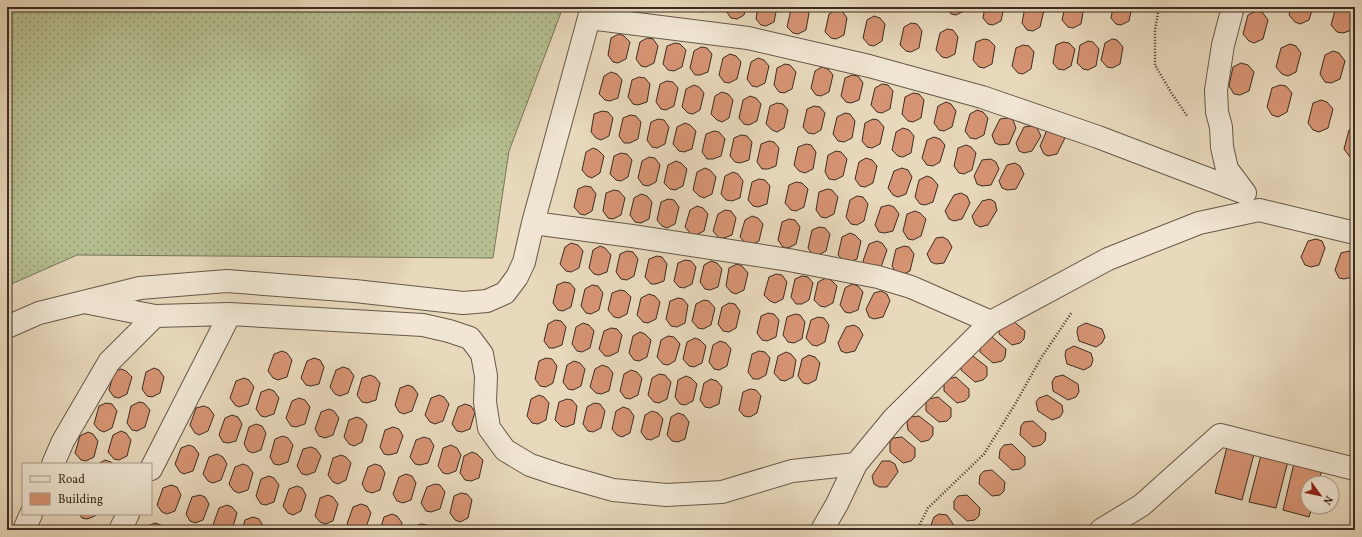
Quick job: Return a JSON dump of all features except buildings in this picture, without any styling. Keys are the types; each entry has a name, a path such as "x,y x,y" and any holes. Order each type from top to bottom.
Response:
{"lane":[{"path":"1233,7 1223,45 1216,90 1217,112 1221,126 1222,147 1227,169 1252,201"},
{"path":"7,327 39,313 140,288 227,281 355,291 463,303 487,301 505,293 517,277 524,262 533,223 591,12 748,38 869,66 996,102 1098,137 1252,201 1355,233"},
{"path":"822,530 837,504 856,464 894,418 991,322 1108,259 1252,201"},
{"path":"533,223 632,236 789,260 870,275 911,287 991,322"},
{"path":"84,302 155,316 230,314 423,325 470,338 482,354 486,376 484,402 489,428 505,450 530,465 613,490 666,496 722,492 792,471 856,464"},
{"path":"152,468 230,314"},
{"path":"53,463 63,440 109,362 155,316"},
{"path":"1101,530 1142,505 1220,435 1355,470"},
{"path":"24,530 31,515"},
{"path":"120,530 128,515"}],"path":[{"path":"1159,7 1155,30 1155,66 1172,94 1190,119"},
{"path":"917,530 928,508 984,454 1014,406 1041,358 1072,312"}],"green space":[{"path":"7,7 563,7 509,151 493,258 77,255 7,286"}]}
